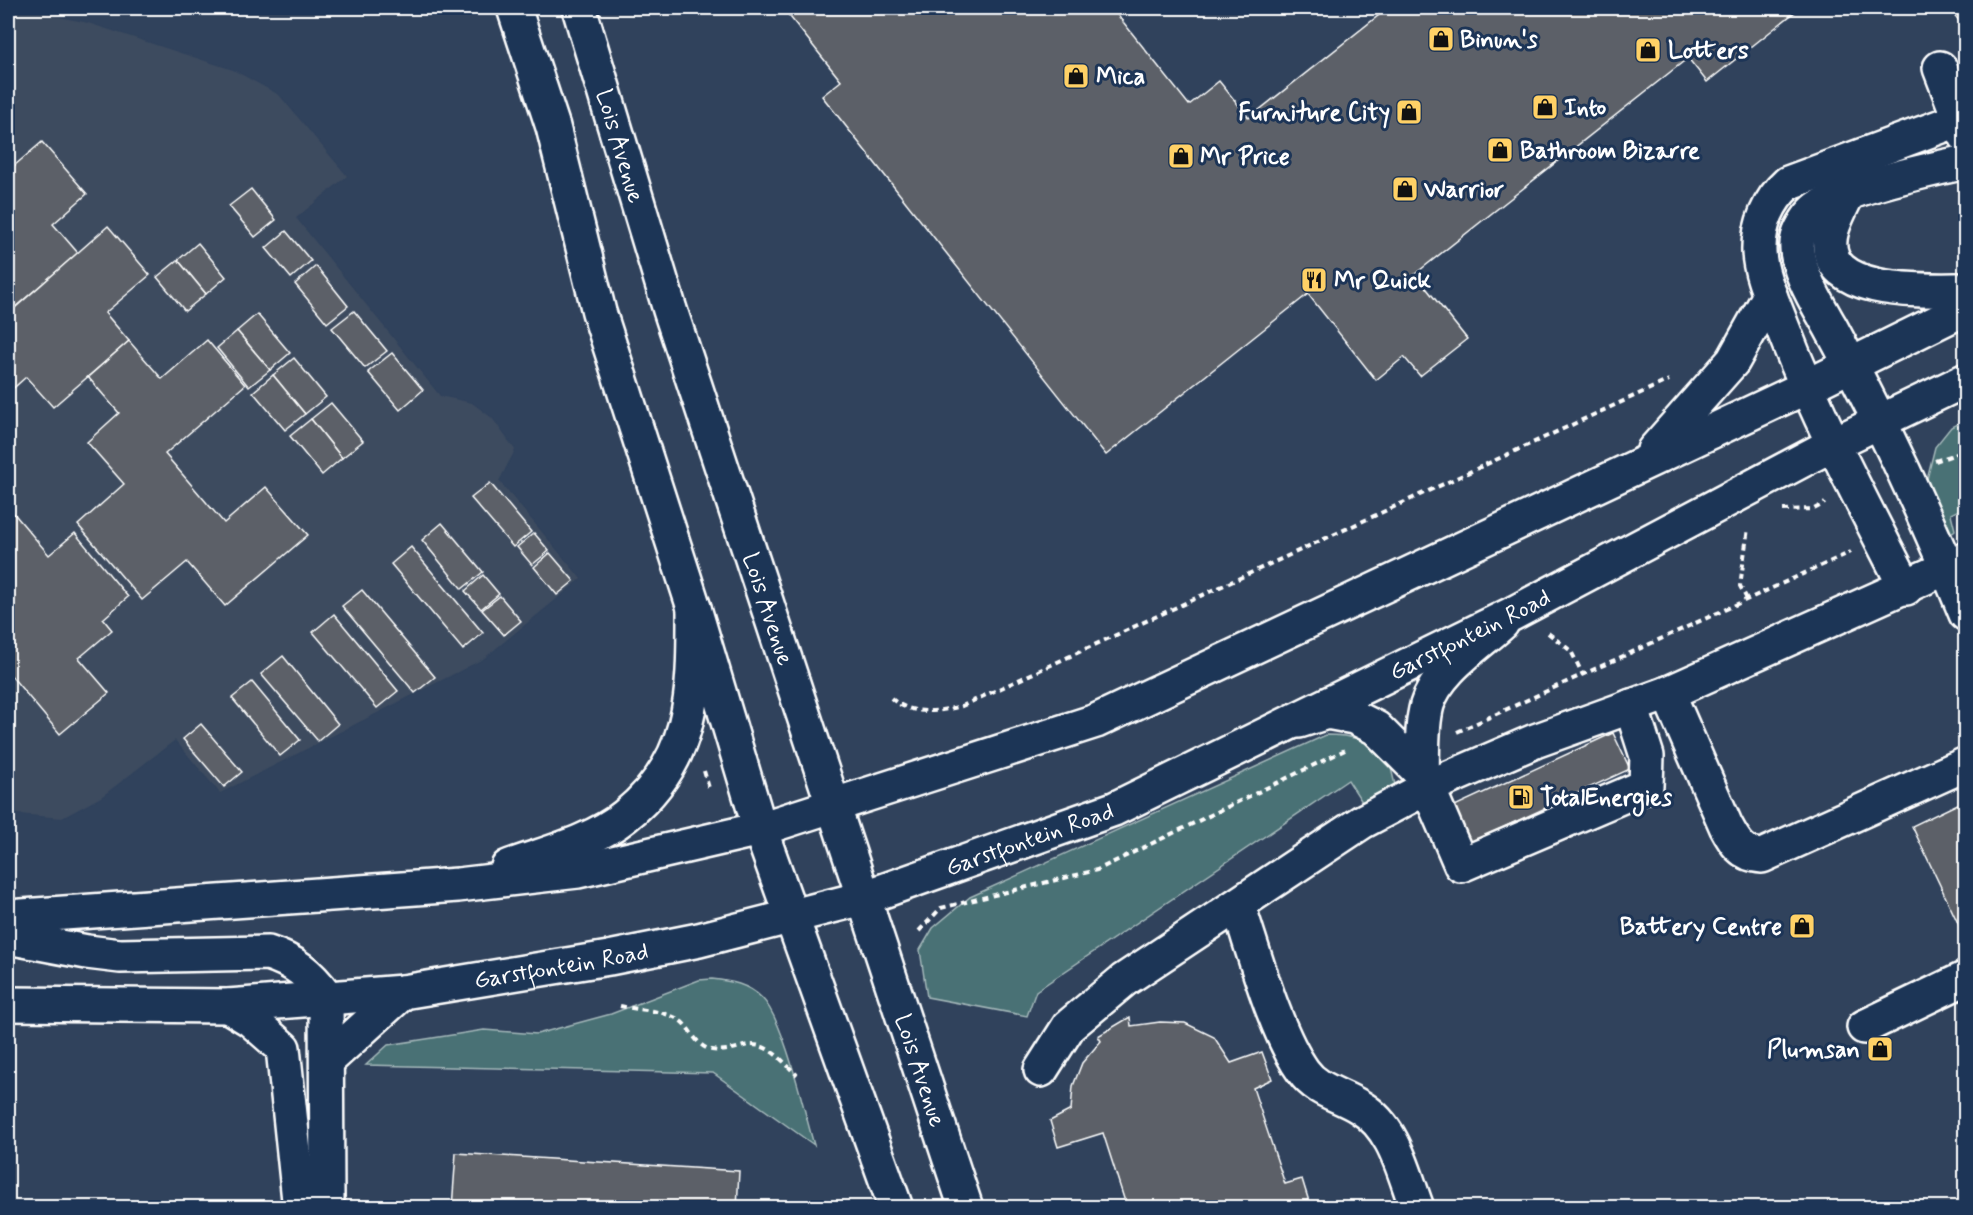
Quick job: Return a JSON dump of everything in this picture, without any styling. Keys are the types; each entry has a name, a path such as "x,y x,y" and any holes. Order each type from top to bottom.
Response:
{"main road":[{"path":"514,8 553,127 599,312 694,608 760,829 896,1208"},
{"name":"Lois Avenue","path":"579,8 670,310 966,1208"},
{"path":"1906,588 1806,387 1770,295 1759,255 1760,241 1769,207 1776,194 1788,183 1963,124 1940,68"},
{"path":"1965,162 1848,193 1812,214 1798,238 1797,247 1797,258 1817,303 1851,363 1956,564 1965,614"},
{"path":"1848,193 1830,237 1832,254 1845,271 1887,289 1965,290"},
{"path":"1642,462 1708,393 1733,361 1770,295"},
{"path":"8,917 458,885 578,871 760,829 1096,721 1642,462 1806,387 1965,308"},
{"name":"Garstfontein Road","path":"8,1004 228,1006 326,996 403,992 609,958 699,940 863,898 1114,809 1512,614 1833,444 1965,380"},
{"path":"1041,1070 1069,1026 1124,980 1425,781 1668,693 1956,564"},
{"path":"458,885 586,838 624,817 658,782 675,754 688,721 694,685 694,608"},
{"path":"1425,781 1425,717 1430,698 1449,671 1512,614"},
{"path":"1668,693 1726,826 1734,841 1748,855 1762,856 1965,764"},
{"path":"1275,729 1327,712 1354,717 1376,728 1425,781 1461,866 1646,786 1647,756 1631,706"},
{"path":"1238,905 1276,1015 1297,1061 1310,1080 1323,1090 1364,1109 1384,1128 1393,1143 1417,1208"},
{"path":"8,937 120,956 268,953 289,959 312,977 326,996 328,1060 313,1199 283,1048 251,1020 228,1006"},
{"path":"1864,1028 1965,981"},
{"path":"328,1060 403,992"}],"path":[{"path":"891,698 900,706 915,710 939,711 962,706 1675,377"},
{"path":"1747,599 1740,586 1748,528"},
{"path":"1545,631 1571,651 1582,675"},
{"path":"703,768 709,788"},
{"path":"620,1006 673,1017 682,1022 700,1044 710,1050 729,1050 752,1044 770,1049 797,1076"}],"shaded area":[{"path":"40,13 88,23 233,70 279,95 347,176 296,218 440,396 472,403 492,418 515,450 499,481 581,579 483,659 220,793 175,740 101,797 62,818 8,813 8,14"}],"green space":[{"path":"1965,420 1965,507 1951,514 1955,530 1947,537 1926,483 1935,447 1951,427"},
{"path":"1326,735 1359,739 1388,755 1395,785 1364,805 1348,780 1036,991 1027,1016 927,997 920,950 933,928 970,897"},
{"path":"699,980 732,982 751,989 770,1009 785,1045 814,1145 713,1073 366,1065 388,1045 484,1030 537,1034 611,1014"}],"building":[{"path":"783,8 1112,8 1189,105 1219,81 1249,118 1388,8 1800,8 1707,82 1688,58 1415,274 1467,339 1420,376 1404,357 1376,380 1308,294 1106,455 822,96 841,81"},
{"path":"1949,8 1966,8 1966,17 1960,22"},
{"path":"1933,139 1937,151 1917,157 1914,145"},
{"path":"42,142 87,194 53,224 78,253 14,308 8,301 8,171"},
{"path":"251,189 276,220 255,237 229,206"},
{"path":"108,226 150,275 105,313 129,341 53,407 26,377 8,393 8,314"},
{"path":"286,231 311,261 291,278 266,248"},
{"path":"198,243 226,277 206,294 178,260"},
{"path":"178,260 206,294 185,311 157,277"},
{"path":"316,266 348,306 327,323 295,284"},
{"path":"354,311 387,351 365,368 332,328"},
{"path":"257,314 290,353 270,370 237,331"},
{"path":"237,331 270,370 249,387 217,348"},
{"path":"207,340 245,385 165,454 224,523 266,487 308,535 225,606 187,562 142,600 78,525 124,484 87,442 119,413 88,377 129,341 162,379"},
{"path":"392,353 423,390 400,410 368,372"},
{"path":"294,358 326,397 305,414 273,375"},
{"path":"273,375 305,414 285,430 253,392"},
{"path":"331,403 363,441 342,458 311,419"},
{"path":"311,419 342,458 322,475 290,436"},
{"path":"490,483 531,532 513,547 471,498"},
{"path":"11,510 49,555 75,533 128,597 103,619 112,630 79,658 109,693 60,734 8,672 8,512"},
{"path":"442,523 483,572 462,589 422,540"},
{"path":"534,533 549,551 532,565 517,547"},
{"path":"411,547 483,633 463,650 391,564"},
{"path":"550,553 574,581 557,595 534,567"},
{"path":"483,575 499,594 481,609 465,591"},
{"path":"362,590 435,677 415,693 342,606"},
{"path":"500,596 521,621 504,635 482,610"},
{"path":"334,614 398,691 377,708 313,632"},
{"path":"283,656 338,724 318,741 261,674"},
{"path":"252,682 300,740 280,756 232,698"},
{"path":"201,724 242,772 224,787 183,739"},
{"path":"1613,733 1630,769 1465,845 1448,809"},
{"path":"1966,800 1966,940 1912,826"},
{"path":"1130,1017 1131,1026 1160,1022 1185,1023 1214,1037 1231,1063 1262,1052 1272,1079 1253,1088 1285,1184 1302,1179 1311,1208 1127,1208 1103,1133 1058,1147 1050,1121 1071,1110 1073,1086 1082,1063 1101,1041 1098,1036"},
{"path":"456,1153 739,1171 737,1208 452,1208"}],"place":[{"name":"Binun's","path":"1441,39"},
{"name":"Lotters","path":"1648,50"},
{"name":"Mica","path":"1076,76"},
{"name":"Into","path":"1545,107"},
{"name":"Furniture City","path":"1409,112"},
{"name":"Bathroom Bizarre","path":"1500,150"},
{"name":"Mr Price","path":"1181,156"},
{"name":"Warrior","path":"1405,189"},
{"name":"Mr Quick","path":"1314,280"},
{"name":"TotalEnergies","path":"1521,797"},
{"name":"Battery Centre","path":"1802,926"},
{"name":"Plumsan","path":"1880,1049"}]}
